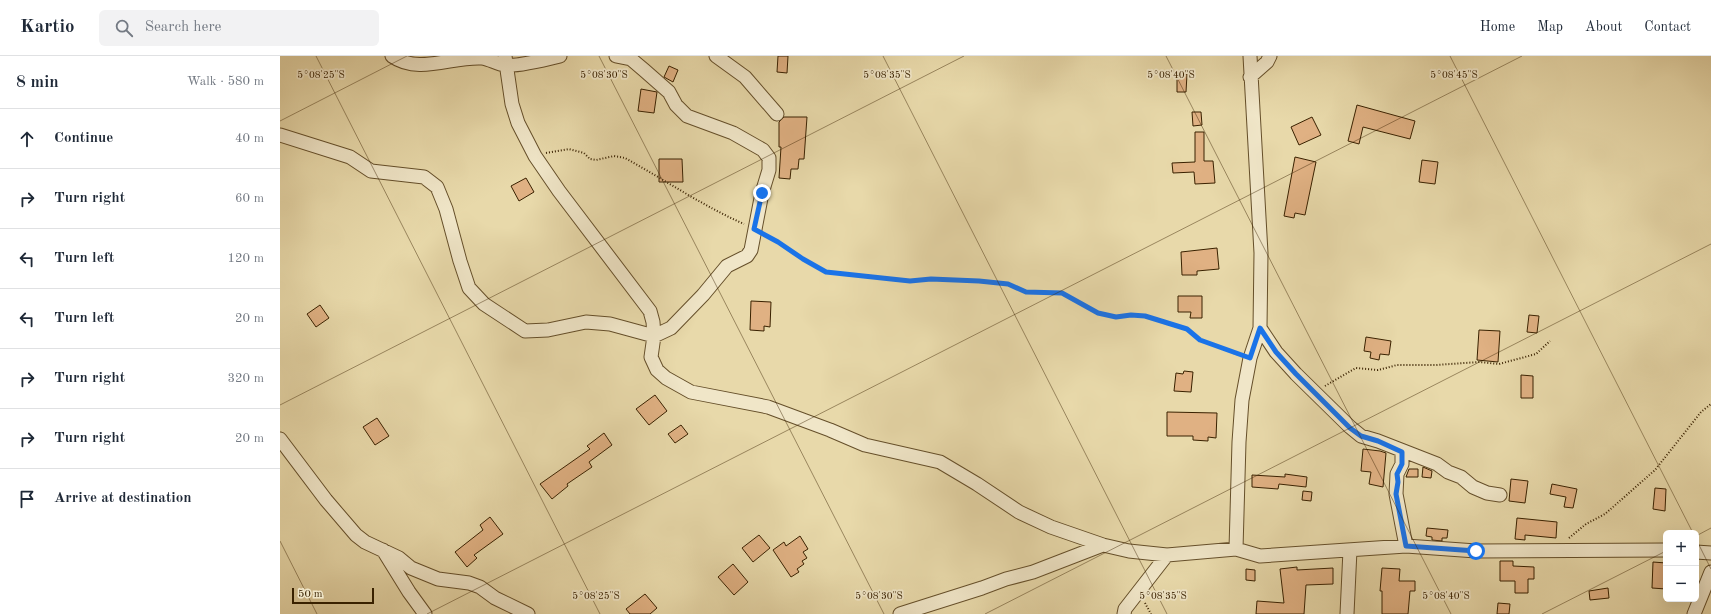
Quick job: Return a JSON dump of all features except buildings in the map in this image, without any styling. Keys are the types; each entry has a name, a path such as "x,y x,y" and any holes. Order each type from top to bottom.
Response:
{"street":[{"path":"392,56 409,64 422,65 443,61 482,58 506,61 560,56"},
{"path":"280,135 350,157 371,170 424,177 437,187 446,209 469,288 484,304 524,331 548,330 586,322 610,324 654,336 671,328 703,295 727,266 747,256 751,250 762,193 769,170 769,158 763,150 733,133 687,116 676,104 669,92 631,59 616,56"},
{"path":"716,56 745,77 777,114"},
{"path":"1236,550 1238,442 1242,400 1250,358 1260,328 1261,253 1250,56"},
{"path":"1250,77 1267,62 1270,56"},
{"path":"506,61 512,104 518,123 535,156 559,191 650,311 653,322 654,336 651,357 657,370 666,378 691,392 768,407 865,445 940,462 1019,512 1051,527 1103,545 1129,551 1167,555 1236,550 1260,556 1406,546 1476,551 1663,550"},
{"path":"1260,328 1276,352 1350,428 1361,436 1437,464 1448,472 1461,476 1473,488 1487,493 1500,495"},
{"path":"280,439 302,470 346,524 366,542 398,558 411,568 438,579 480,586 495,598 528,614"},
{"path":"1402,452 1402,464 1397,474 1398,482 1396,494 1406,546"},
{"path":"900,614 1006,579 1033,572 1103,545"},
{"path":"382,549 409,592 425,614"},
{"path":"1347,614 1350,550"},
{"path":"1699,552 1711,553"},
{"path":"1124,614 1125,609 1167,555"},
{"path":"1694,614 1711,572"}],"path":[{"path":"535,156 569,149 584,153 590,159 596,160 614,156 625,158 689,194 714,211 754,229 778,242 826,272 910,281 931,279 979,281 1008,284 1026,292 1062,293 1098,313 1116,317 1131,315 1145,316 1187,329 1200,340 1250,358"},
{"path":"1314,392 1356,368 1378,370 1397,365 1436,365 1479,362 1499,364 1536,354 1550,341"},
{"path":"1552,551 1554,544 1569,538 1586,524 1605,514 1655,470 1700,412 1711,404"}],"route":[{"path":"762,193 754,229 826,272 910,281 949,279 979,281 1008,284 1026,292 1062,293 1098,313 1116,317 1131,315 1145,316 1187,329 1200,340 1250,358 1260,328 1276,352 1350,428 1361,436 1378,441 1402,452 1402,464 1397,474 1398,482 1396,494 1402,518 1406,546 1476,551"}]}
